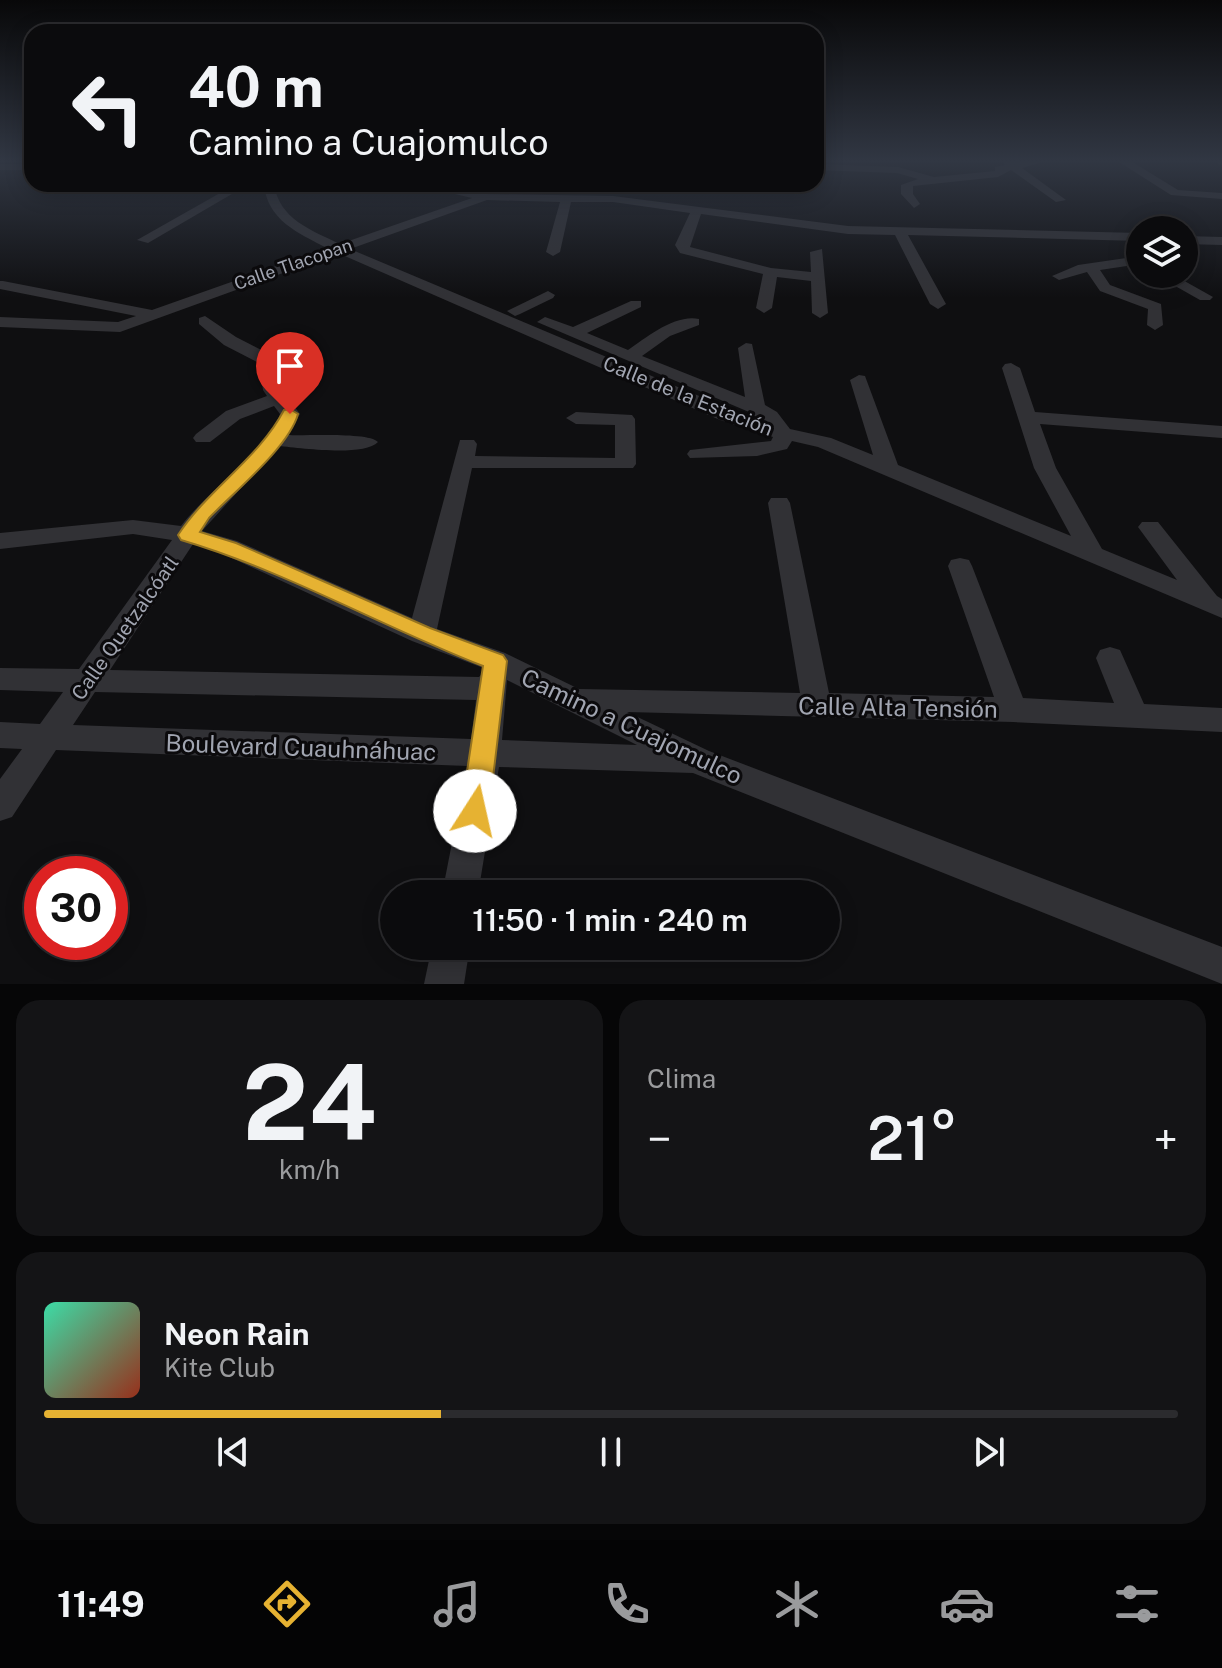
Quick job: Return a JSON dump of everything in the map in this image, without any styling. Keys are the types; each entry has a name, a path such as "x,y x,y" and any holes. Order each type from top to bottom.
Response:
{"street":[{"path":"143,240 204,206"},
{"name":"Calle de la Estación","path":"275,206 286,220 339,249 727,416 784,434 824,442 1215,606"},
{"name":"Calle Tlacopan","path":"0,322 115,328 460,206"},
{"path":"553,252 565,206"},
{"path":"666,206 848,230 1126,237"},
{"path":"697,210 682,245 685,250 771,272 816,277"},
{"path":"900,232 922,268 938,304"},
{"path":"1198,240 1222,241"},
{"path":"817,252 820,313"},
{"path":"1059,276 1091,267 1126,263"},
{"path":"1091,267 1105,288 1156,307 1155,325"},
{"path":"764,308 771,272"},
{"path":"3,285 152,314"},
{"path":"1188,288 1205,297"},
{"path":"494,316 515,311 548,295"},
{"path":"574,333 636,304"},
{"path":"515,311 756,408 770,416 784,434 780,445 757,450 697,454"},
{"path":"203,438 274,388 267,360 230,341 205,321"},
{"path":"629,357 664,333 693,322"},
{"path":"746,348 756,408"},
{"path":"1011,368 1045,468 1092,553"},
{"path":"859,380 888,468"},
{"name":"Calle Quetzalcóatl","path":"0,806 202,514 287,423 290,414 274,388"},
{"path":"1029,417 1222,432"},
{"path":"422,634 465,453 626,464 625,419 576,418"},
{"path":"274,440 324,444 368,442"},
{"path":"779,503 817,705"},
{"name":"Camino a Cuajomulco","path":"0,541 133,527 188,535 229,547 422,634 494,675 575,699 698,761 1222,967"},
{"path":"1150,527 1215,606"},
{"path":"960,566 1013,710"},
{"path":"1110,658 1135,717"},
{"path":"0,679 86,683 494,675 485,755 463,880"},
{"name":"Calle Alta Tensión","path":"575,699 1013,710 1222,720"},
{"name":"Boulevard Cuauhnáhuac","path":"0,735 698,761"},
{"path":"444,984 448,960"}],"route":[{"path":"290,414 274,440 202,514 188,535 229,547 422,634 495,661 485,755 475,811"}]}
